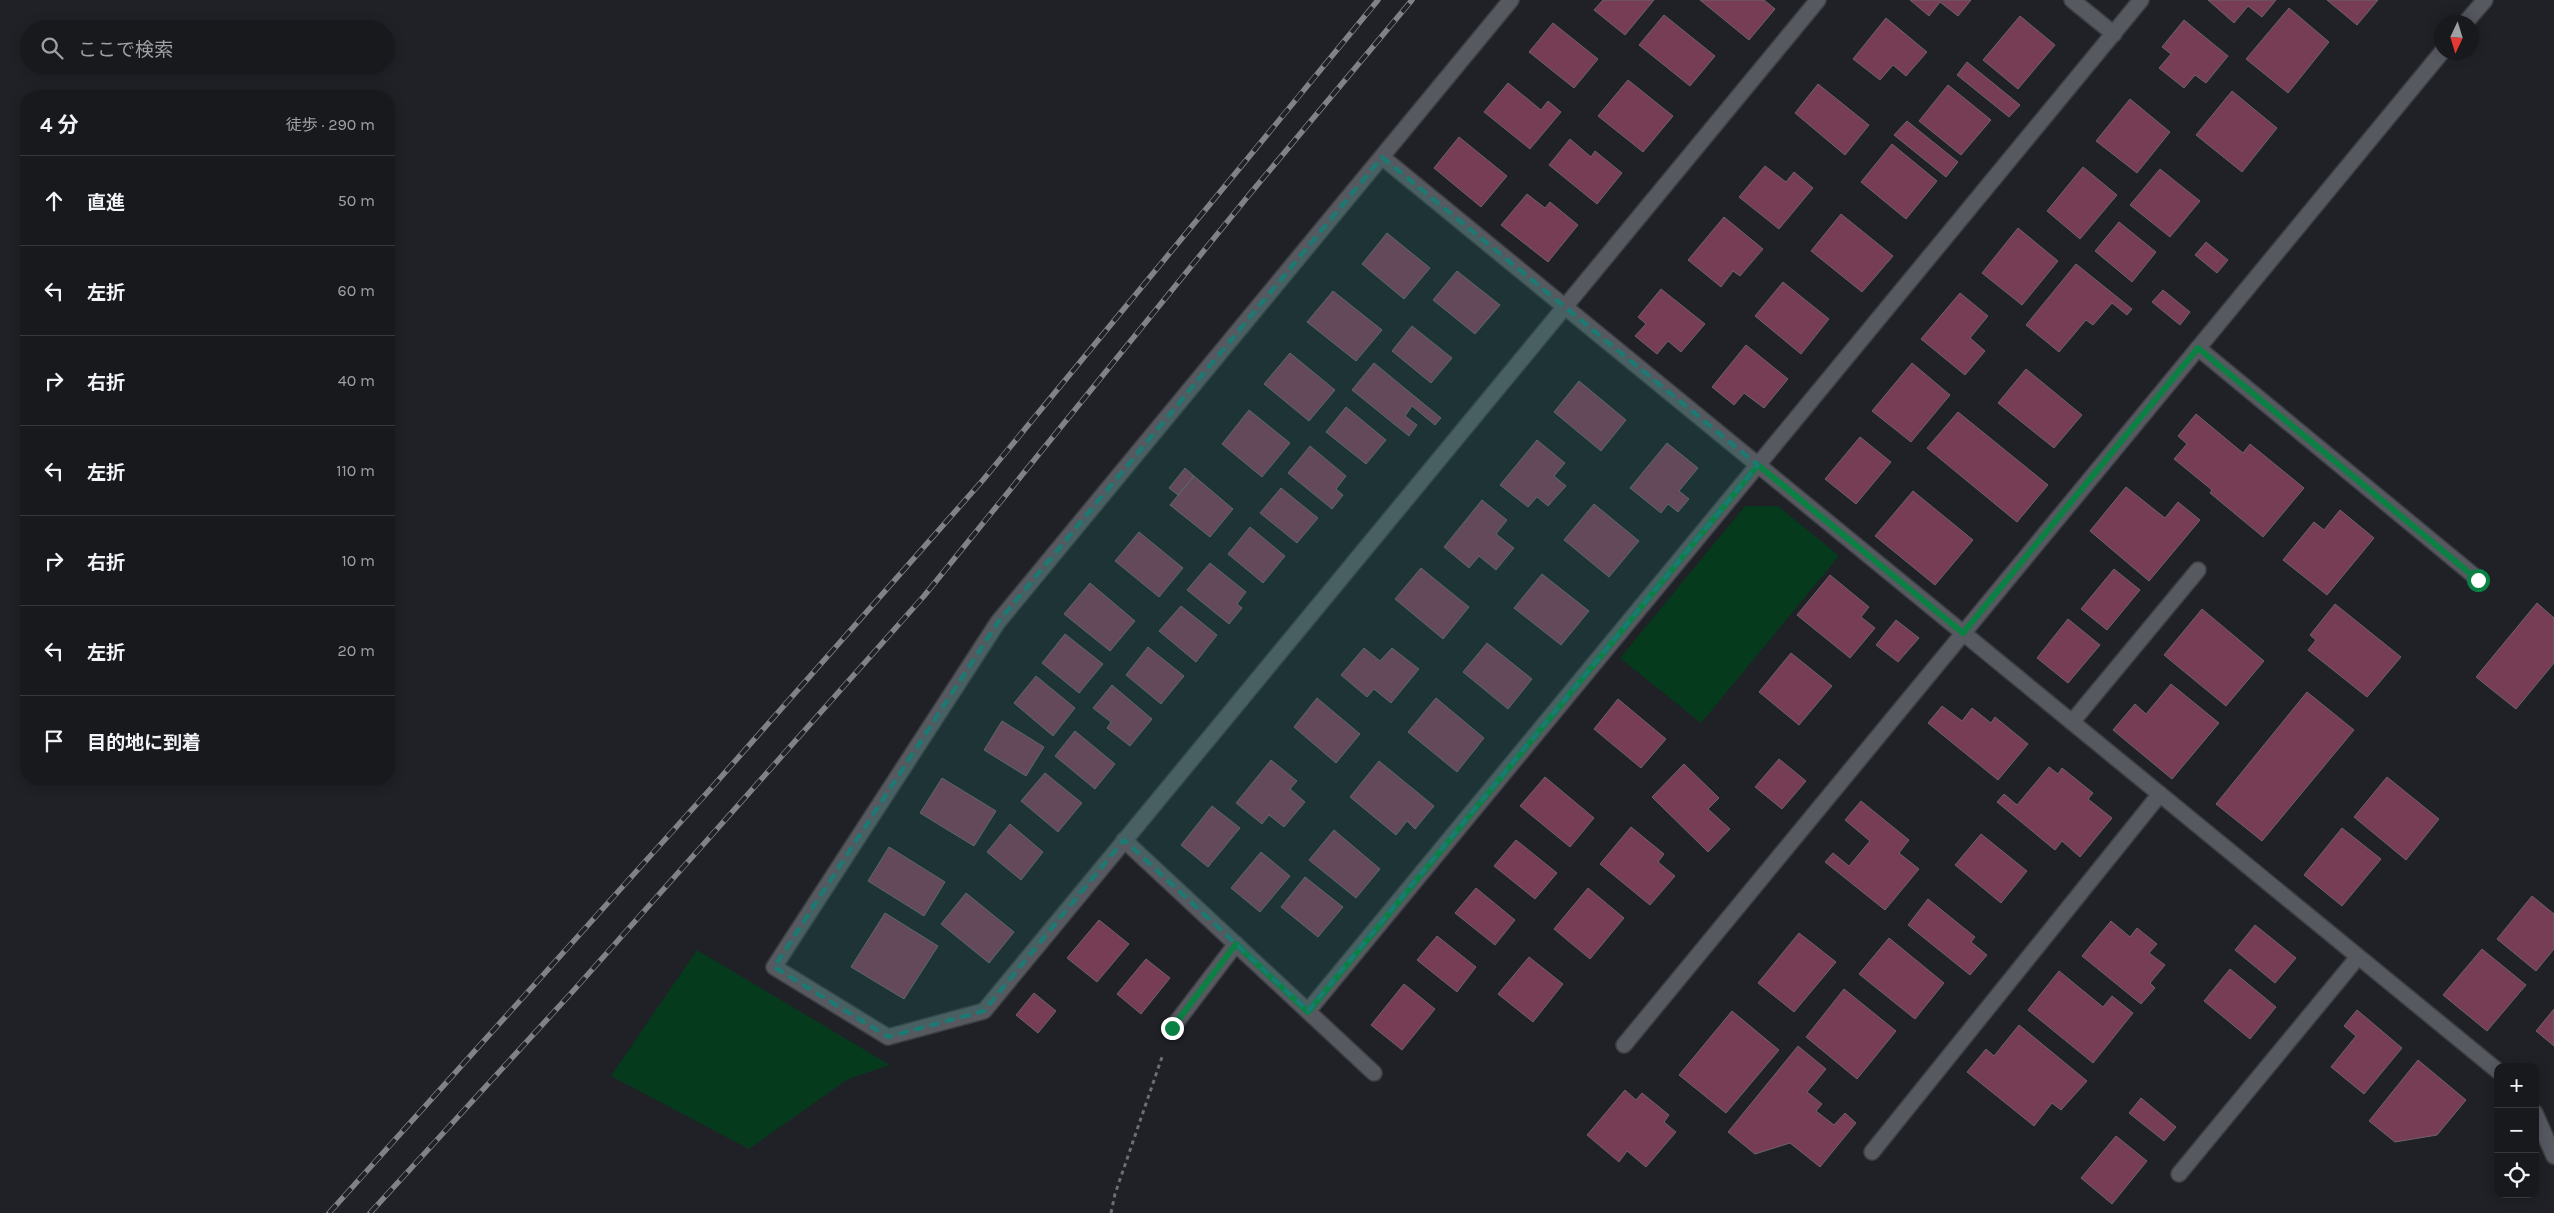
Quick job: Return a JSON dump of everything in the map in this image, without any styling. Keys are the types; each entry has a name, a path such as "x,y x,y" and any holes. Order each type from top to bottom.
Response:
{"street":[{"path":"1511,0 998,622 774,967 888,1037 984,1011 1818,0"},
{"path":"2072,0 2114,34"},
{"path":"1308,1012 2142,0"},
{"path":"2472,15 2484,0"},
{"path":"1624,1045 2435,60"},
{"path":"1382,157 2494,1068"},
{"path":"2198,348 2478,580"},
{"path":"2072,722 2198,570"},
{"path":"1872,1152 2160,794"},
{"path":"1124,840 1374,1073"},
{"path":"1172,1028 1236,944"},
{"path":"2178,1174 2358,957"},
{"path":"2539,1122 2554,1156"}],"path":[{"path":"1111,1213 1115,1194 1172,1028"}],"highlighted area":[{"path":"1382,157 1758,465 1308,1011 1124,840 984,1011 888,1037 774,967 998,622"}],"green space":[{"path":"1745,506 1778,506 1839,556 1701,723 1620,658"},
{"path":"697,950 890,1065 848,1079 749,1149 611,1076"}],"building":[{"path":"1603,0 1654,0 1625,35 1594,10"},
{"path":"1700,0 1764,0 1775,9 1749,40"},
{"path":"1910,0 1971,0 1958,16 1940,2 1929,16"},
{"path":"2208,0 2276,0 2262,17 2248,6 2234,23"},
{"path":"2327,0 2378,0 2357,25"},
{"path":"2289,8 2329,42 2288,93 2246,59"},
{"path":"1664,15 1715,56 1690,86 1639,45"},
{"path":"2020,16 2055,45 2018,89 1983,60"},
{"path":"1886,18 1927,52 1906,76 1893,65 1880,80 1853,59"},
{"path":"2184,20 2228,56 2206,83 2195,75 2184,88 2159,68 2171,54 2162,47"},
{"path":"1553,23 1598,59 1574,88 1529,52"},
{"path":"1967,62 2020,105 2009,117 1957,75"},
{"path":"1628,80 1673,116 1643,152 1598,116"},
{"path":"1508,83 1541,110 1548,101 1561,112 1530,149 1484,112"},
{"path":"1818,84 1869,125 1845,155 1795,113"},
{"path":"1948,85 1991,120 1961,155 1919,121"},
{"path":"2232,91 2277,128 2242,172 2196,135"},
{"path":"2130,99 2170,132 2137,173 2096,141"},
{"path":"1907,121 1958,162 1946,177 1894,135"},
{"path":"1459,137 1507,176 1481,207 1434,168"},
{"path":"1570,139 1591,157 1595,151 1622,173 1597,204 1549,165"},
{"path":"1892,144 1937,181 1906,219 1861,182"},
{"path":"1765,166 1786,182 1794,172 1813,188 1779,229 1739,197"},
{"path":"2083,167 2117,195 2080,239 2047,211"},
{"path":"2160,169 2200,201 2170,237 2130,205"},
{"path":"1527,194 1545,208 1550,202 1578,225 1548,262 1501,225"},
{"path":"1841,214 1893,256 1862,292 1811,251"},
{"path":"1724,217 1763,249 1740,276 1733,271 1721,287 1688,260"},
{"path":"2119,222 2156,252 2132,282 2095,251"},
{"path":"2018,228 2058,261 2022,305 1982,273"},
{"path":"1387,233 1430,268 1404,299 1362,264"},
{"path":"2206,242 2228,260 2217,273 2195,255"},
{"path":"2076,264 2132,309 2127,315 2112,303 2093,325 2086,320 2059,352 2026,325"},
{"path":"1457,271 1500,305 1475,334 1433,300"},
{"path":"1783,282 1829,319 1801,354 1755,316"},
{"path":"1661,289 1705,324 1681,352 1668,341 1657,354 1635,336 1646,324 1638,317"},
{"path":"2163,290 2190,312 2180,325 2152,302"},
{"path":"1333,291 1382,330 1356,361 1307,322"},
{"path":"1960,293 1988,316 1970,338 1985,351 1965,375 1921,339"},
{"path":"1412,326 1452,358 1431,383 1392,351"},
{"path":"1746,345 1788,379 1764,408 1744,393 1734,405 1712,387"},
{"path":"1290,353 1335,390 1309,421 1264,384"},
{"path":"1374,363 1441,418 1435,425 1412,406 1405,416 1417,425 1409,436 1352,390"},
{"path":"1912,363 1950,395 1911,442 1872,411"},
{"path":"2026,369 2082,415 2054,448 1998,403"},
{"path":"1579,381 1626,420 1601,451 1554,412"},
{"path":"1346,407 1386,440 1366,464 1326,432"},
{"path":"1249,410 1290,443 1262,477 1222,444"},
{"path":"1958,412 2048,485 2017,522 1927,448"},
{"path":"2196,414 2243,453 2250,444 2304,488 2263,537 2210,493 2212,490 2174,459 2187,444 2178,436"},
{"path":"1860,437 1891,462 1856,504 1825,479"},
{"path":"1537,440 1565,463 1554,476 1566,486 1548,506 1537,497 1528,507 1500,485"},
{"path":"1667,443 1698,468 1679,491 1689,499 1678,512 1668,504 1661,513 1630,488"},
{"path":"1310,446 1346,476 1336,489 1343,495 1332,509 1288,473"},
{"path":"1185,468 1194,476 1178,495 1169,488"},
{"path":"1194,476 1233,509 1210,537 1170,505"},
{"path":"2126,487 2165,518 2178,502 2200,520 2149,581 2090,531"},
{"path":"1281,488 1318,518 1297,543 1260,513"},
{"path":"1913,491 1973,540 1935,585 1875,536"},
{"path":"1482,500 1507,520 1496,534 1514,548 1496,570 1479,556 1469,568 1444,547"},
{"path":"1594,504 1639,541 1609,577 1564,540"},
{"path":"2340,510 2374,538 2327,595 2283,560 2314,522 2324,530"},
{"path":"1250,527 1285,556 1263,583 1228,554"},
{"path":"1139,532 1183,568 1159,597 1115,561"},
{"path":"1210,563 1246,592 1237,604 1242,608 1229,624 1187,590"},
{"path":"1421,568 1469,607 1443,639 1395,599"},
{"path":"2114,569 2140,590 2107,630 2081,609"},
{"path":"1542,574 1589,611 1561,645 1514,608"},
{"path":"1830,575 1869,607 1861,617 1875,628 1850,658 1797,615"},
{"path":"1090,583 1135,621 1110,651 1064,614"},
{"path":"2537,603 2554,618 2554,663 2516,709 2476,677"},
{"path":"2335,604 2401,657 2367,697 2308,650 2316,640 2310,635"},
{"path":"1181,606 1217,635 1196,662 1159,631"},
{"path":"2202,609 2264,661 2226,706 2164,655"},
{"path":"2068,619 2100,645 2068,683 2037,658"},
{"path":"1896,620 1919,638 1898,662 1876,645"},
{"path":"1065,634 1103,664 1079,693 1042,663"},
{"path":"1487,643 1532,679 1508,709 1463,672"},
{"path":"1148,647 1184,676 1161,704 1126,675"},
{"path":"1364,648 1380,661 1392,648 1419,669 1391,703 1374,689 1367,697 1341,675"},
{"path":"1791,653 1832,686 1799,725 1759,692"},
{"path":"1036,676 1075,708 1053,736 1014,703"},
{"path":"2171,684 2219,723 2172,779 2113,730 2135,704 2146,714"},
{"path":"1112,685 1152,719 1130,746 1107,728 1111,722 1093,708"},
{"path":"2307,692 2354,730 2262,841 2216,804"},
{"path":"1317,698 1360,734 1336,763 1294,727"},
{"path":"1436,698 1484,738 1457,772 1408,732"},
{"path":"1618,699 1666,739 1641,768 1594,729"},
{"path":"1942,706 1962,721 1972,708 1991,723 1995,717 2028,744 1998,780 1928,723"},
{"path":"1002,721 1044,747 1026,776 984,750"},
{"path":"1075,731 1115,764 1095,789 1055,756"},
{"path":"1779,759 1806,781 1782,809 1755,787"},
{"path":"1271,760 1297,781 1290,789 1305,802 1284,827 1269,815 1262,824 1236,803"},
{"path":"1379,761 1434,806 1415,829 1407,821 1396,835 1350,797"},
{"path":"1684,764 1719,798 1708,809 1730,829 1708,852 1652,797"},
{"path":"2049,767 2058,774 2062,768 2093,793 2088,799 2112,818 2080,857 2062,841 2055,850 1997,802 2004,794 2017,805"},
{"path":"1045,773 1082,803 1058,832 1021,801"},
{"path":"1545,777 1594,818 1570,847 1520,806"},
{"path":"2387,777 2439,819 2406,860 2354,817"},
{"path":"942,778 996,811 974,846 920,813"},
{"path":"1861,801 1909,840 1899,853 1919,869 1885,910 1825,862 1833,853 1849,866 1870,841 1845,820"},
{"path":"1212,806 1240,828 1208,867 1181,845"},
{"path":"1010,824 1043,852 1021,880 987,852"},
{"path":"1631,827 1664,854 1658,862 1675,876 1650,905 1600,864"},
{"path":"2342,828 2381,859 2342,906 2304,875"},
{"path":"1334,830 1380,869 1356,898 1309,860"},
{"path":"1981,834 2027,871 2001,903 1955,865"},
{"path":"1516,840 1557,873 1535,899 1494,866"},
{"path":"889,847 945,882 924,916 868,881"},
{"path":"1261,852 1290,876 1260,912 1231,888"},
{"path":"1305,877 1343,907 1318,937 1281,907"},
{"path":"1476,888 1515,920 1495,945 1455,913"},
{"path":"1588,888 1624,918 1590,959 1554,929"},
{"path":"966,893 1014,932 989,963 941,924"},
{"path":"2532,896 2554,914 2554,949 2536,971 2497,939"},
{"path":"1928,899 1975,937 1971,942 1987,955 1970,975 1908,925"},
{"path":"885,913 938,946 904,999 851,967"},
{"path":"1099,920 1129,944 1097,982 1067,958"},
{"path":"2111,921 2130,937 2137,928 2157,944 2149,953 2165,965 2150,983 2155,988 2141,1004 2082,956"},
{"path":"2255,925 2296,958 2275,983 2235,950"},
{"path":"1799,933 1836,962 1794,1012 1758,983"},
{"path":"1437,936 1476,967 1457,992 1417,960"},
{"path":"1889,938 1944,983 1915,1019 1859,974"},
{"path":"2482,949 2526,985 2487,1031 2443,995"},
{"path":"1529,957 1563,984 1533,1022 1498,994"},
{"path":"1146,959 1170,978 1141,1014 1117,994"},
{"path":"2230,969 2276,1007 2250,1039 2204,1001"},
{"path":"2059,971 2103,1007 2112,996 2133,1013 2093,1063 2028,1010"},
{"path":"1404,984 1435,1009 1402,1050 1371,1025"},
{"path":"1844,989 1896,1031 1857,1079 1806,1037"},
{"path":"1034,993 1056,1011 1038,1033 1016,1015"},
{"path":"2554,1009 2554,1046 2536,1031"},
{"path":"2357,1010 2402,1048 2364,1094 2331,1067 2356,1036 2344,1026"},
{"path":"1732,1011 1779,1050 1726,1113 1679,1075"},
{"path":"2019,1025 2087,1081 2061,1110 2052,1103 2034,1126 1967,1072 1986,1049 1994,1056"},
{"path":"1798,1046 1826,1069 1807,1092 1822,1104 1816,1111 1834,1125 1845,1113 1856,1123 1820,1167 1790,1143 1755,1154 1728,1132"},
{"path":"2418,1060 2466,1100 2437,1135 2395,1142 2369,1121"},
{"path":"1625,1090 1636,1100 1642,1093 1669,1115 1664,1122 1676,1132 1646,1167 1627,1151 1619,1162 1587,1135"},
{"path":"2141,1098 2176,1127 2164,1141 2129,1113"},
{"path":"2116,1136 2147,1161 2112,1204 2081,1178"}],"railway":[{"path":"329,1213 714,785 983,480 1378,0"},
{"path":"370,1213 574,990 924,596 1249,195 1412,0"}],"route":[{"path":"1172,1028 1236,944 1308,1012 1758,465 1963,633 2198,348 2478,580"}]}
